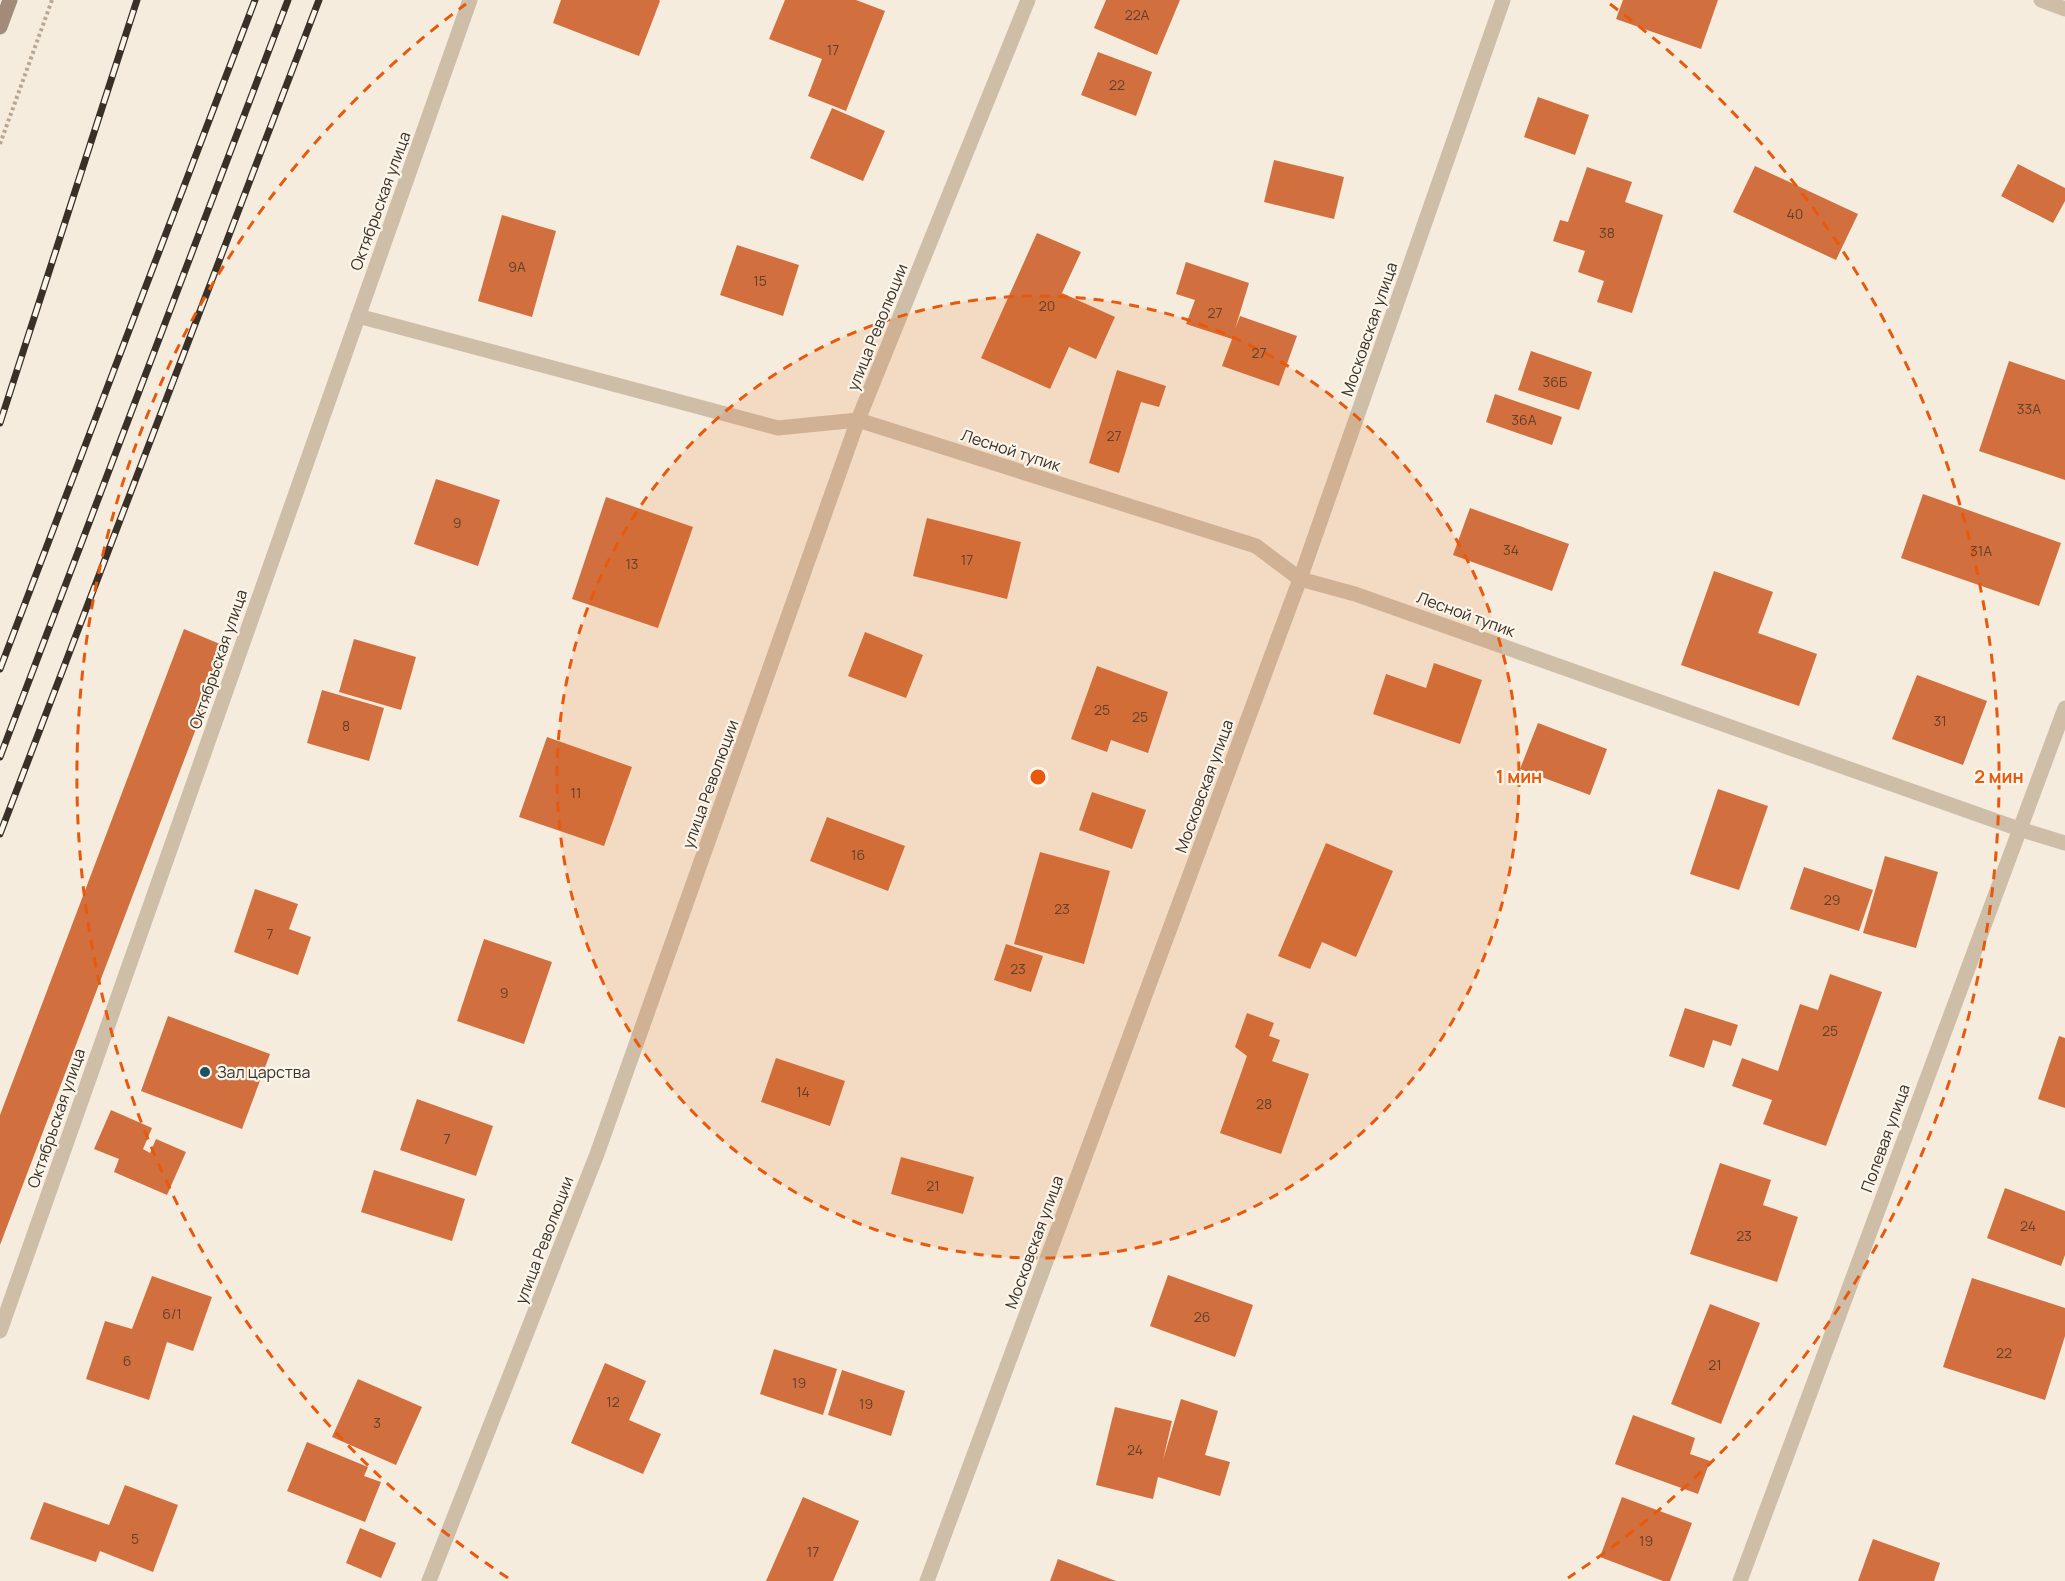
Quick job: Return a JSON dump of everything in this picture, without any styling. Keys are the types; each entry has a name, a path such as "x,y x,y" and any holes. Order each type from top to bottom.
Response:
{"main road":[{"path":"0,27 10,0"}],"street":[{"name":"Октябрьская улица","path":"0,1331 470,0"},
{"name":"улица Революции","path":"429,1581 597,1154 858,420 1028,0"},
{"name":"Московская улица","path":"927,1581 1300,579 1503,0"},
{"path":"2041,0 2065,9"},
{"path":"358,316 778,428 858,420"},
{"name":"Лесной тупик","path":"858,420 1256,546 1300,579 1355,594 2019,829 2065,843"},
{"name":"Полевая улица","path":"1740,1581 2065,708"}],"path":[{"path":"0,144 52,0"}],"building":[{"path":"561,0 660,1 639,56 553,23"},
{"path":"785,0 856,0 885,11 846,111 808,96 822,59 769,39"},
{"path":"1106,0 1180,0 1157,55 1094,28"},
{"path":"1623,0 1718,0 1701,49 1616,19"},
{"path":"1098,52 1152,72 1136,116 1081,95"},
{"path":"1538,97 1589,115 1575,155 1524,137"},
{"path":"832,108 885,131 863,181 810,158"},
{"path":"1274,160 1344,177 1334,219 1264,202"},
{"path":"2018,164 2065,188 2065,201 2053,223 2001,196"},
{"path":"1755,166 1858,214 1836,260 1733,212"},
{"path":"1587,167 1632,182 1625,202 1663,215 1632,313 1597,302 1604,281 1578,272 1585,251 1553,241 1560,220 1568,222"},
{"path":"502,215 556,231 532,317 478,301"},
{"path":"1037,233 1081,252 1062,293 1115,317 1096,359 1069,347 1050,389 981,358"},
{"path":"737,245 799,265 783,316 720,295"},
{"path":"1186,262 1249,283 1235,329 1240,316 1297,336 1279,386 1222,366 1232,339 1186,324 1195,300 1176,294"},
{"path":"1531,351 1592,372 1579,410 1518,390"},
{"path":"2009,361 2065,380 2065,480 1979,451"},
{"path":"1117,370 1166,386 1159,407 1141,402 1119,473 1089,463"},
{"path":"1495,394 1562,417 1552,445 1486,422"},
{"path":"436,479 500,500 478,566 414,544"},
{"path":"1923,494 2061,543 2039,606 1901,558"},
{"path":"606,497 693,527 658,628 572,599"},
{"path":"1470,508 1569,544 1552,591 1453,555"},
{"path":"927,518 1021,542 1007,599 913,576"},
{"path":"1714,571 1773,592 1758,633 1817,654 1799,706 1681,665"},
{"path":"184,629 227,647 0,1245 0,1115"},
{"path":"865,632 923,655 906,698 848,676"},
{"path":"354,639 416,657 401,710 339,692"},
{"path":"1434,663 1482,680 1460,744 1373,714 1386,674 1426,688"},
{"path":"1097,666 1168,692 1148,753 1111,740 1107,752 1071,739"},
{"path":"1917,675 1987,701 1963,765 1892,739"},
{"path":"322,690 384,708 369,761 307,743"},
{"path":"1538,723 1607,749 1590,795 1520,769"},
{"path":"547,737 632,767 604,846 519,817"},
{"path":"1718,789 1768,806 1739,890 1690,874"},
{"path":"1092,792 1146,810 1132,849 1079,830"},
{"path":"827,817 905,846 888,891 810,861"},
{"path":"1326,843 1393,871 1356,957 1322,942 1310,969 1278,956"},
{"path":"1040,852 1110,871 1084,964 1014,944"},
{"path":"1885,856 1938,872 1916,948 1863,933"},
{"path":"1804,867 1873,890 1859,931 1790,909"},
{"path":"255,889 298,904 289,929 311,937 298,975 234,952"},
{"path":"484,939 552,962 524,1044 457,1021"},
{"path":"1006,944 1043,956 1031,992 994,980"},
{"path":"1830,974 1882,992 1826,1146 1763,1124 1772,1100 1732,1086 1742,1058 1778,1071 1800,1004 1818,1010"},
{"path":"1685,1008 1738,1025 1731,1046 1713,1040 1704,1068 1669,1056"},
{"path":"1247,1013 1274,1023 1269,1036 1280,1040 1272,1061 1309,1074 1281,1154 1220,1133 1247,1056 1235,1047"},
{"name":"Зал царства","path":"168,1016 270,1054 242,1129 141,1091"},
{"path":"2059,1036 2065,1038 2065,1108 2038,1099"},
{"path":"776,1058 845,1081 830,1126 761,1102"},
{"path":"417,1099 493,1126 476,1176 400,1150"},
{"path":"111,1110 152,1128 143,1149 150,1153 156,1139 186,1152 167,1195 114,1172 119,1159 94,1149"},
{"path":"901,1157 974,1177 963,1214 891,1194"},
{"path":"1720,1163 1771,1180 1763,1205 1798,1217 1777,1282 1690,1254"},
{"path":"374,1170 465,1199 452,1241 361,1212"},
{"path":"2005,1188 2065,1211 2065,1255 2061,1266 1987,1238"},
{"path":"1168,1275 1253,1305 1235,1357 1150,1326"},
{"path":"152,1276 212,1297 193,1351 167,1342 149,1400 86,1379 105,1321 132,1329"},
{"path":"1972,1278 2065,1308 2065,1336 2045,1400 1943,1367"},
{"path":"1710,1304 1760,1323 1721,1424 1671,1404"},
{"path":"774,1349 837,1369 823,1415 760,1394"},
{"path":"605,1363 646,1381 629,1420 661,1434 643,1474 571,1443"},
{"path":"842,1370 905,1391 891,1436 828,1415"},
{"path":"358,1379 422,1407 396,1465 332,1437"},
{"path":"1181,1399 1218,1411 1205,1455 1230,1462 1220,1496 1158,1477 1153,1499 1096,1485 1115,1407 1172,1421 1163,1460"},
{"path":"1633,1415 1695,1438 1690,1454 1710,1461 1698,1494 1615,1464"},
{"path":"307,1442 368,1467 364,1476 381,1482 365,1522 287,1491"},
{"path":"125,1485 178,1505 153,1572 100,1551 96,1562 30,1539 44,1502 109,1525"},
{"path":"803,1497 859,1521 833,1581 766,1581"},
{"path":"1622,1497 1692,1523 1670,1581 1663,1581 1600,1557"},
{"path":"360,1528 396,1543 381,1578 346,1563"},
{"path":"1873,1539 1940,1563 1934,1581 1858,1581"},
{"path":"1058,1559 1116,1581 1050,1581"}],"railway":[{"path":"0,423 137,0"},
{"path":"0,669 255,0"},
{"path":"0,757 288,0"},
{"path":"0,834 319,0"}],"place":[{"name":"Зал царства","path":"205,1072"}]}
